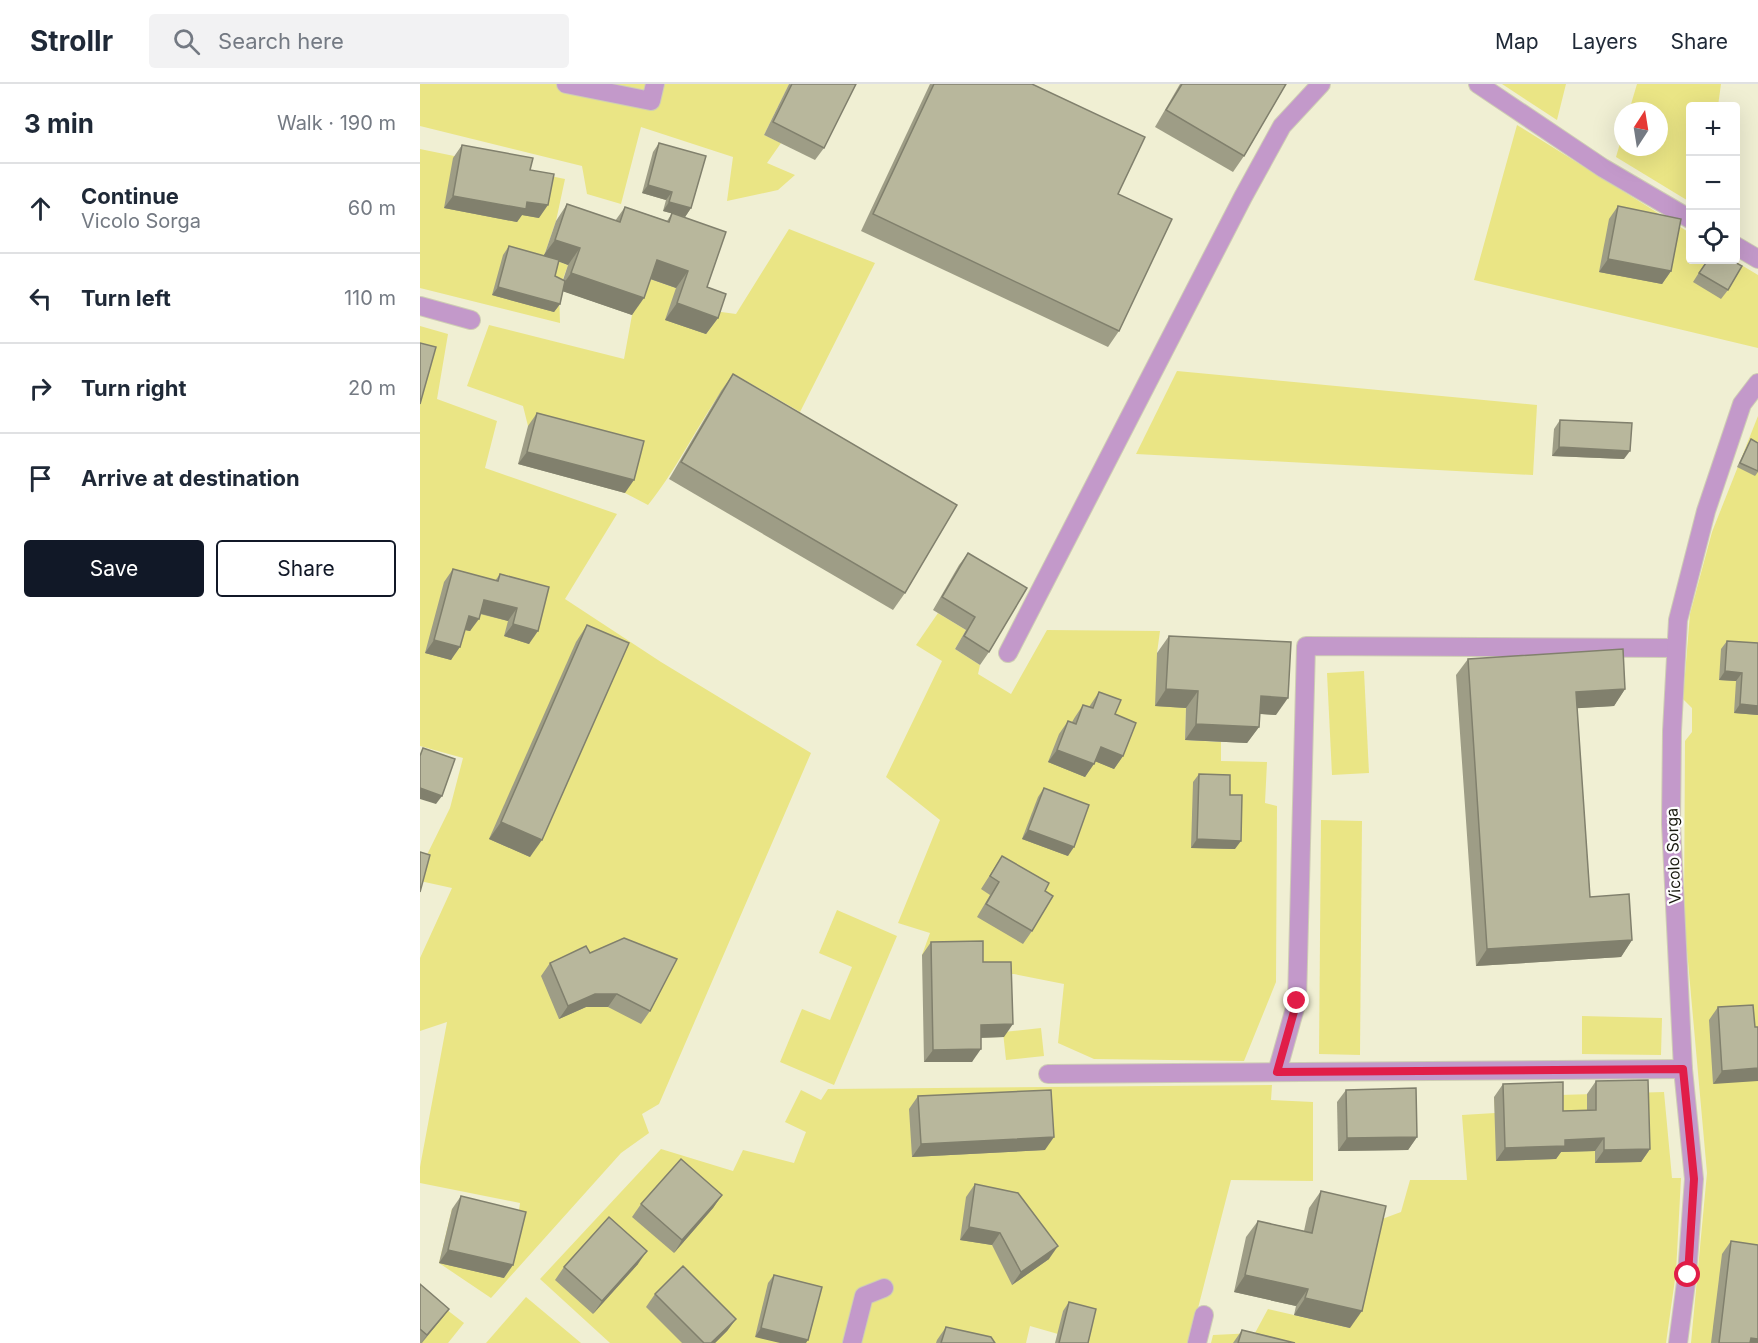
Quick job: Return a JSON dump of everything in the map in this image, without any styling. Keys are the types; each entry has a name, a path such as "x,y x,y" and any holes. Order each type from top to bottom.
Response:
{"street":[{"path":"566,84 651,101 655,84"},
{"path":"1008,652 1282,126 1321,84"},
{"path":"1478,84 1603,168 1686,217"},
{"path":"1740,249 1758,260"},
{"path":"420,306 471,320"},
{"name":"Vicolo Sorga","path":"1677,1343 1688,1275 1694,1179 1683,1069 1671,824 1672,731 1678,620 1706,511 1742,404 1758,383"},
{"path":"1277,1072 1297,1001 1306,646 1676,648"},
{"path":"1048,1074 1683,1069"},
{"path":"852,1343 864,1296 884,1288"},
{"path":"1197,1343 1204,1315"}],"shaded area":[{"path":"420,84 789,84 764,135 781,143 767,163 795,175 778,190 727,201 733,157 641,127 621,204 587,194 582,166 420,126"},
{"path":"1502,84 1566,84 1557,120"},
{"path":"1637,84 1721,84 1719,102 1686,102 1686,200 1616,157 1668,156 1668,102 1632,102"},
{"path":"1517,125 1686,231 1686,264 1740,264 1758,275 1758,348 1474,280"},
{"path":"420,149 565,179 556,221 544,256 568,265 559,290 560,323 420,288"},
{"path":"789,229 875,263 800,412 734,374 648,505 625,493 528,426 523,406 467,386 489,325 624,359 632,315 645,277 676,288 714,311 736,314"},
{"path":"420,326 448,334 437,399 497,421 485,468 617,514 565,599 661,662 811,753 659,1104 642,1114 649,1133 621,1153 491,1298 439,1263 452,1209 517,1225 520,1203 420,1183 420,1167 447,1022 420,1031 420,958 452,888 420,881 420,869 450,808 463,758 420,746"},
{"path":"1177,371 1537,405 1533,475 1136,454"},
{"path":"1758,416 1758,1343 1691,1343 1707,1173 1684,917 1685,741 1692,732 1692,708 1683,699 1690,614 1712,532"},
{"path":"938,613 966,630 955,649 980,665 978,674 1011,694 1047,630 1160,631 1157,653 1186,708 1185,740 1221,742 1221,761 1267,762 1265,803 1277,806 1276,982 1244,1061 1094,1059 1058,1043 1064,984 1014,974 974,975 974,954 922,955 930,933 898,923 940,820 886,777 942,661 916,645"},
{"path":"1364,671 1369,773 1332,775 1327,673"},
{"path":"1321,820 1362,821 1360,1055 1319,1054"},
{"path":"837,910 897,936 834,1085 780,1062 802,1009 830,1020 852,967 819,953"},
{"path":"1582,1016 1662,1018 1661,1055 1582,1054"},
{"path":"1041,1028 1044,1056 1006,1060 1003,1032"},
{"path":"1272,1085 1271,1100 1313,1102 1313,1181 1231,1180 1189,1343 1084,1343 1063,1311 1058,1334 1030,1326 1026,1343 610,1343 540,1279 661,1149 733,1171 743,1150 794,1163 806,1132 785,1122 801,1090 821,1100 828,1089"},
{"path":"1664,1092 1672,1178 1681,1178 1676,1272 1666,1343 1211,1343 1213,1335 1255,1333 1268,1309 1350,1328 1374,1222 1401,1212 1410,1180 1467,1180 1462,1115 1495,1113 1494,1097"},
{"path":"420,1289 464,1323 448,1343 420,1343"},
{"path":"526,1297 581,1343 486,1343"}],"building":[{"path":"792,84 856,84 824,148 773,122"},
{"path":"934,84 1032,84 1145,137 1118,194 1172,219 1119,331 873,214"},
{"path":"1182,84 1286,84 1244,156 1166,110"},
{"path":"659,143 706,156 691,208 669,202 672,192 648,185"},
{"path":"462,145 533,158 530,170 554,174 548,205 527,202 526,209 453,196"},
{"path":"567,204 620,222 625,207 669,222 672,213 726,232 707,287 726,294 718,318 677,303 688,271 657,260 644,298 571,273 580,248 555,240"},
{"path":"1618,206 1681,219 1671,271 1608,259"},
{"path":"509,246 559,260 555,276 565,281 560,304 498,287"},
{"path":"1705,264 1742,266 1728,290 1699,273"},
{"path":"420,343 436,347 420,404"},
{"path":"733,374 957,505 905,593 681,462"},
{"path":"537,413 644,441 634,480 527,452"},
{"path":"1560,420 1632,423 1630,451 1559,447"},
{"path":"1751,439 1758,443 1758,471 1740,463"},
{"path":"968,553 1027,588 989,652 964,636 975,617 942,597"},
{"path":"453,569 498,581 500,574 549,587 538,631 513,624 517,608 484,600 479,619 469,616 460,647 434,640"},
{"path":"587,625 629,643 542,840 501,822"},
{"path":"1169,636 1291,642 1288,698 1261,696 1259,727 1196,724 1198,691 1166,689"},
{"path":"1727,641 1758,643 1758,706 1740,704 1742,673 1725,671"},
{"path":"1623,649 1625,689 1576,692 1590,897 1629,894 1632,940 1487,949 1468,659"},
{"path":"1099,692 1121,700 1115,714 1136,723 1123,756 1101,747 1094,764 1057,750 1068,721 1076,724 1083,705 1093,708"},
{"path":"423,748 455,759 442,796 420,788 420,756"},
{"path":"1199,774 1230,775 1230,795 1242,795 1241,841 1197,839"},
{"path":"1044,788 1089,805 1074,847 1028,830"},
{"path":"420,852 430,855 420,892"},
{"path":"1002,856 1049,883 1045,891 1053,896 1032,931 986,904 999,882 990,876"},
{"path":"624,938 677,959 650,1011 617,994 595,994 568,1006 550,963 586,946 590,953"},
{"path":"983,941 983,962 1011,962 1013,1024 981,1025 981,1049 933,1050 931,942"},
{"path":"1753,1005 1755,1027 1758,1027 1758,1068 1722,1071 1718,1007"},
{"path":"1648,1080 1650,1149 1604,1150 1604,1138 1565,1140 1565,1146 1505,1148 1503,1084 1563,1082 1563,1111 1596,1110 1596,1081"},
{"path":"1416,1088 1417,1137 1347,1138 1346,1090"},
{"path":"1051,1090 1054,1137 921,1144 918,1096"},
{"path":"681,1159 722,1195 682,1240 641,1204"},
{"path":"975,1184 1018,1193 1058,1246 1021,1272 1000,1233 969,1227"},
{"path":"1321,1191 1386,1206 1362,1311 1305,1298 1308,1289 1245,1275 1258,1221 1312,1233"},
{"path":"461,1196 526,1212 513,1265 448,1250"},
{"path":"609,1217 647,1251 602,1301 564,1267"},
{"path":"1731,1241 1758,1245 1758,1339 1751,1338 1750,1343 1719,1343"},
{"path":"683,1266 736,1319 711,1343 704,1343 655,1294"},
{"path":"774,1275 822,1287 808,1340 761,1328"},
{"path":"420,1284 449,1309 427,1335 420,1329"},
{"path":"1069,1302 1096,1309 1088,1343 1059,1343"},
{"path":"946,1327 991,1337 995,1343 941,1343"},
{"path":"1242,1330 1295,1343 1238,1343"}],"route":[{"path":"1297,1001 1277,1072 1683,1069 1694,1179 1688,1275"}]}
